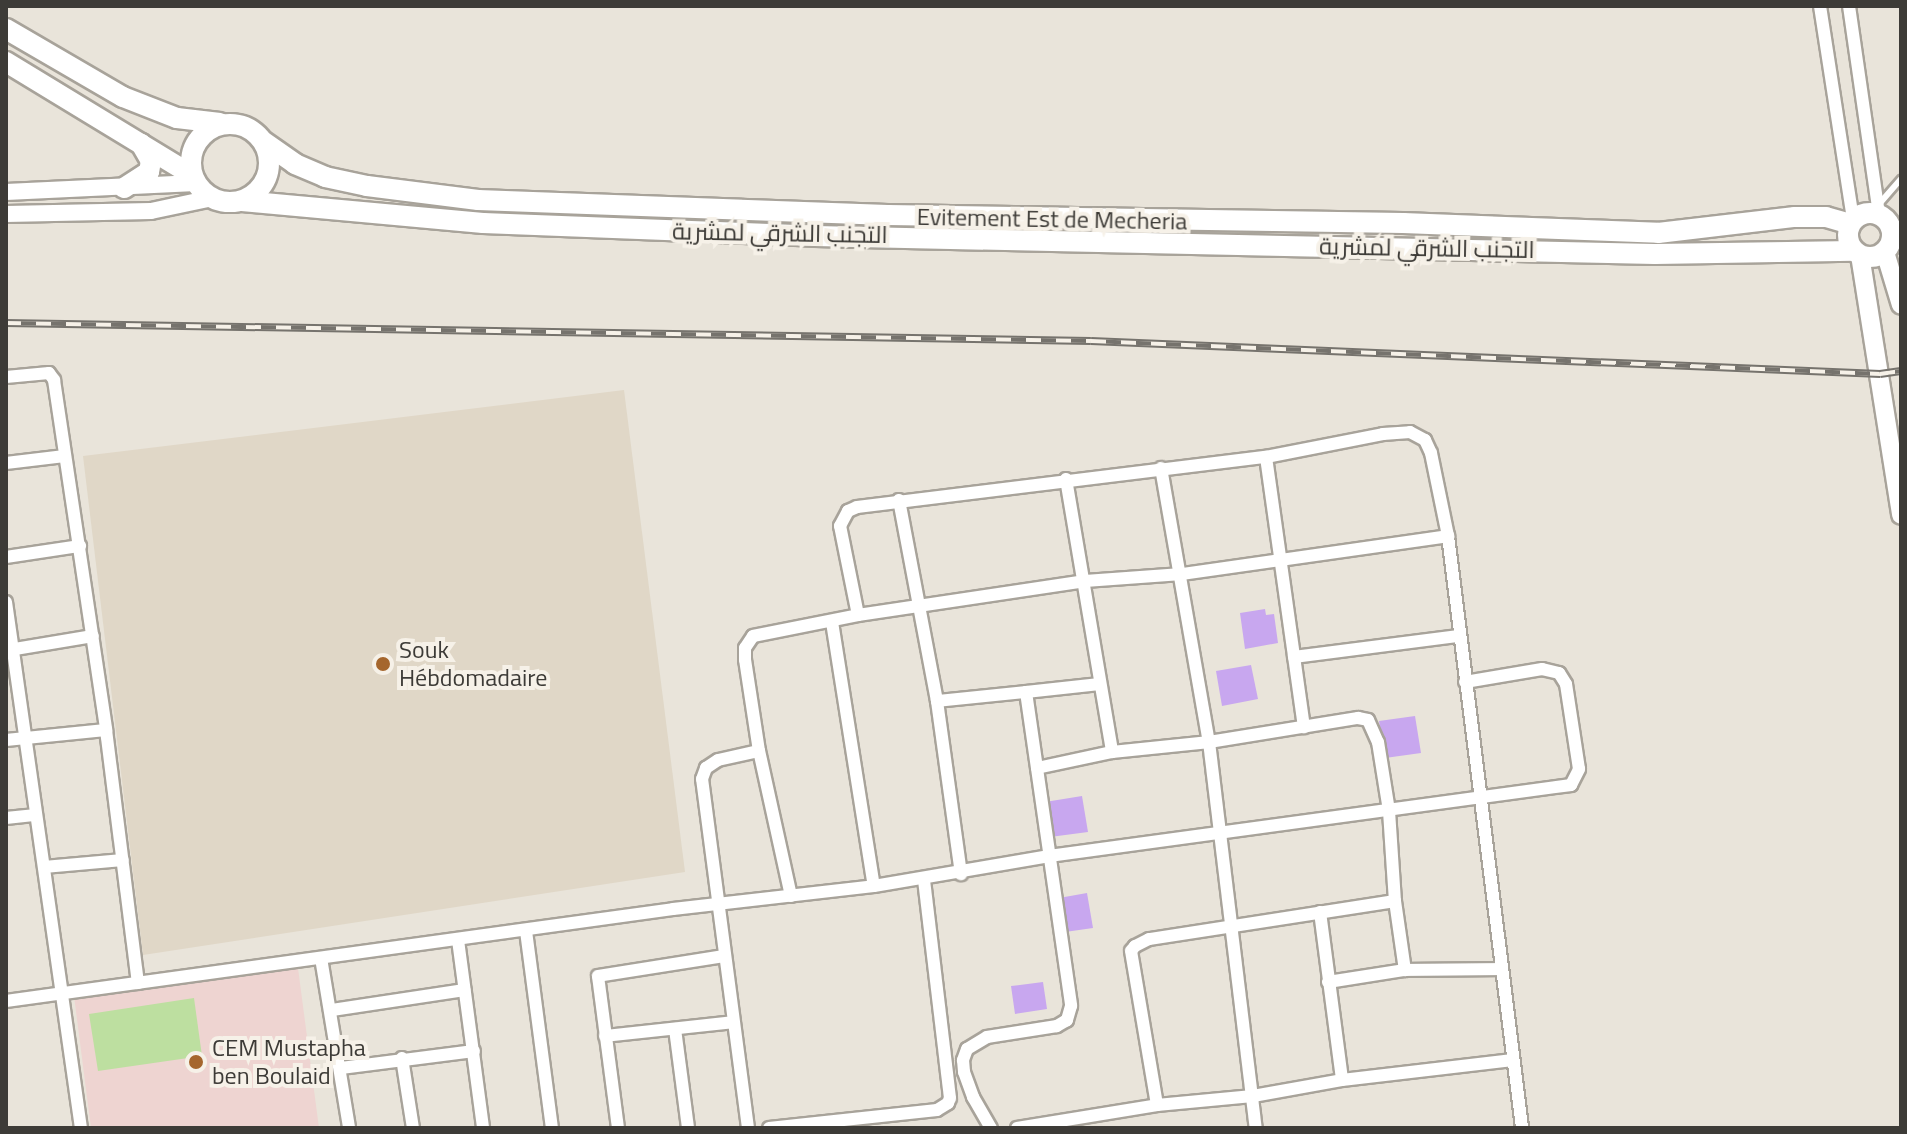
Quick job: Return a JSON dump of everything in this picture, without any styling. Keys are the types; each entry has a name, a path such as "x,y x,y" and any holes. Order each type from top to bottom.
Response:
{"highway":[{"path":"6,29 123,97 159,113 195,122 228,123 255,132 264,142 269,170 264,184 242,201 226,203 212,198 194,179 141,144 6,62"},
{"path":"194,179 194,146 214,126 228,123"},
{"name":"Evitement Est de Mecheria","path":"264,142 295,164 325,177 367,186 478,200 888,215 1403,223 1658,233 1795,217 1826,217 1852,222"},
{"path":"124,188 149,172 151,161 141,144"},
{"name":"التجنب الشرقي لمشرية","path":"242,201 483,223 616,229 1655,254 1857,253"},
{"path":"1865,213 1886,214 1892,232 1892,248 1873,257 1857,253 1848,238 1852,222 1865,213"}],"main road":[{"path":"1892,248 1901,305"},
{"path":"1857,253 1901,515"}],"street":[{"path":"1820,6 1852,222"},
{"path":"1849,6 1886,214"},
{"path":"6,192 124,188 194,179"},
{"path":"6,214 151,211 212,198"},
{"path":"6,377 52,374 93,636 138,983"},
{"path":"858,615 841,536 842,518 857,507 1066,479 1266,457 1410,432 1429,444 1448,536 1522,1128"},
{"path":"6,463 65,456"},
{"path":"1266,457 1304,727"},
{"path":"1161,468 1209,742 1256,1128"},
{"path":"1066,479 1112,752"},
{"path":"899,500 937,701 961,874"},
{"path":"791,896 759,751 745,660 748,641 762,632 1085,581 1182,574 1448,536"},
{"path":"6,557 80,546"},
{"path":"6,602 10,650 27,738 81,1128"},
{"path":"832,622 874,886"},
{"path":"10,650 93,636"},
{"path":"1294,657 1459,636"},
{"path":"6,1001 961,874 1049,856 1571,785 1579,769 1568,692 1559,673 1542,669 1465,682"},
{"path":"937,701 1100,684"},
{"path":"991,1128 973,1097 964,1072 963,1060 967,1049 987,1037 1057,1026 1070,1013 1026,692"},
{"path":"1037,768 1112,752 1209,742 1358,718 1368,720 1378,742 1389,811 1395,901 1405,970"},
{"path":"6,740 106,730"},
{"path":"748,1128 703,774 718,760 759,751"},
{"path":"6,818 36,815"},
{"path":"44,867 123,860"},
{"path":"769,1128 937,1110 948,1103 924,879"},
{"path":"1157,1105 1131,951 1149,939 1395,901"},
{"path":"1320,912 1342,1080"},
{"path":"526,931 552,1128"},
{"path":"458,940 483,1128"},
{"path":"618,1128 598,976 724,956"},
{"path":"321,958 332,1010 349,1128"},
{"path":"1328,982 1405,970 1501,969"},
{"path":"332,1010 465,990"},
{"path":"605,1036 733,1022"},
{"path":"675,1029 688,1128"},
{"path":"341,1068 474,1051"},
{"path":"402,1058 413,1128"},
{"path":"1017,1128 1157,1105 1253,1096 1342,1080 1513,1060"}],"lane":[{"path":"1886,214 1901,179"}],"shaded area":[{"name":"Souk Hébdomadaire","path":"624,390 685,872 143,955 83,456"},
{"name":"CEM Mustapha ben Boulaid","path":"298,968 319,1128 91,1128 74,996"}],"green space":[{"path":"194,998 202,1056 98,1071 89,1014"}],"building":[{"path":"1265,609 1266,615 1274,614 1278,643 1245,649 1240,613"},
{"path":"1251,665 1258,699 1222,706 1216,671"},
{"path":"1415,716 1421,753 1385,758 1379,721"},
{"path":"1082,796 1088,832 1050,837 1045,802"},
{"path":"1087,893 1093,928 1065,932 1059,898"},
{"path":"1043,982 1047,1009 1015,1014 1011,986"}],"railway":[{"path":"6,323 1091,341 1880,374 1901,371"}],"place":[{"name":"Souk Hébdomadaire","path":"383,664"},
{"name":"CEM Mustapha ben Boulaid","path":"196,1062"}]}
